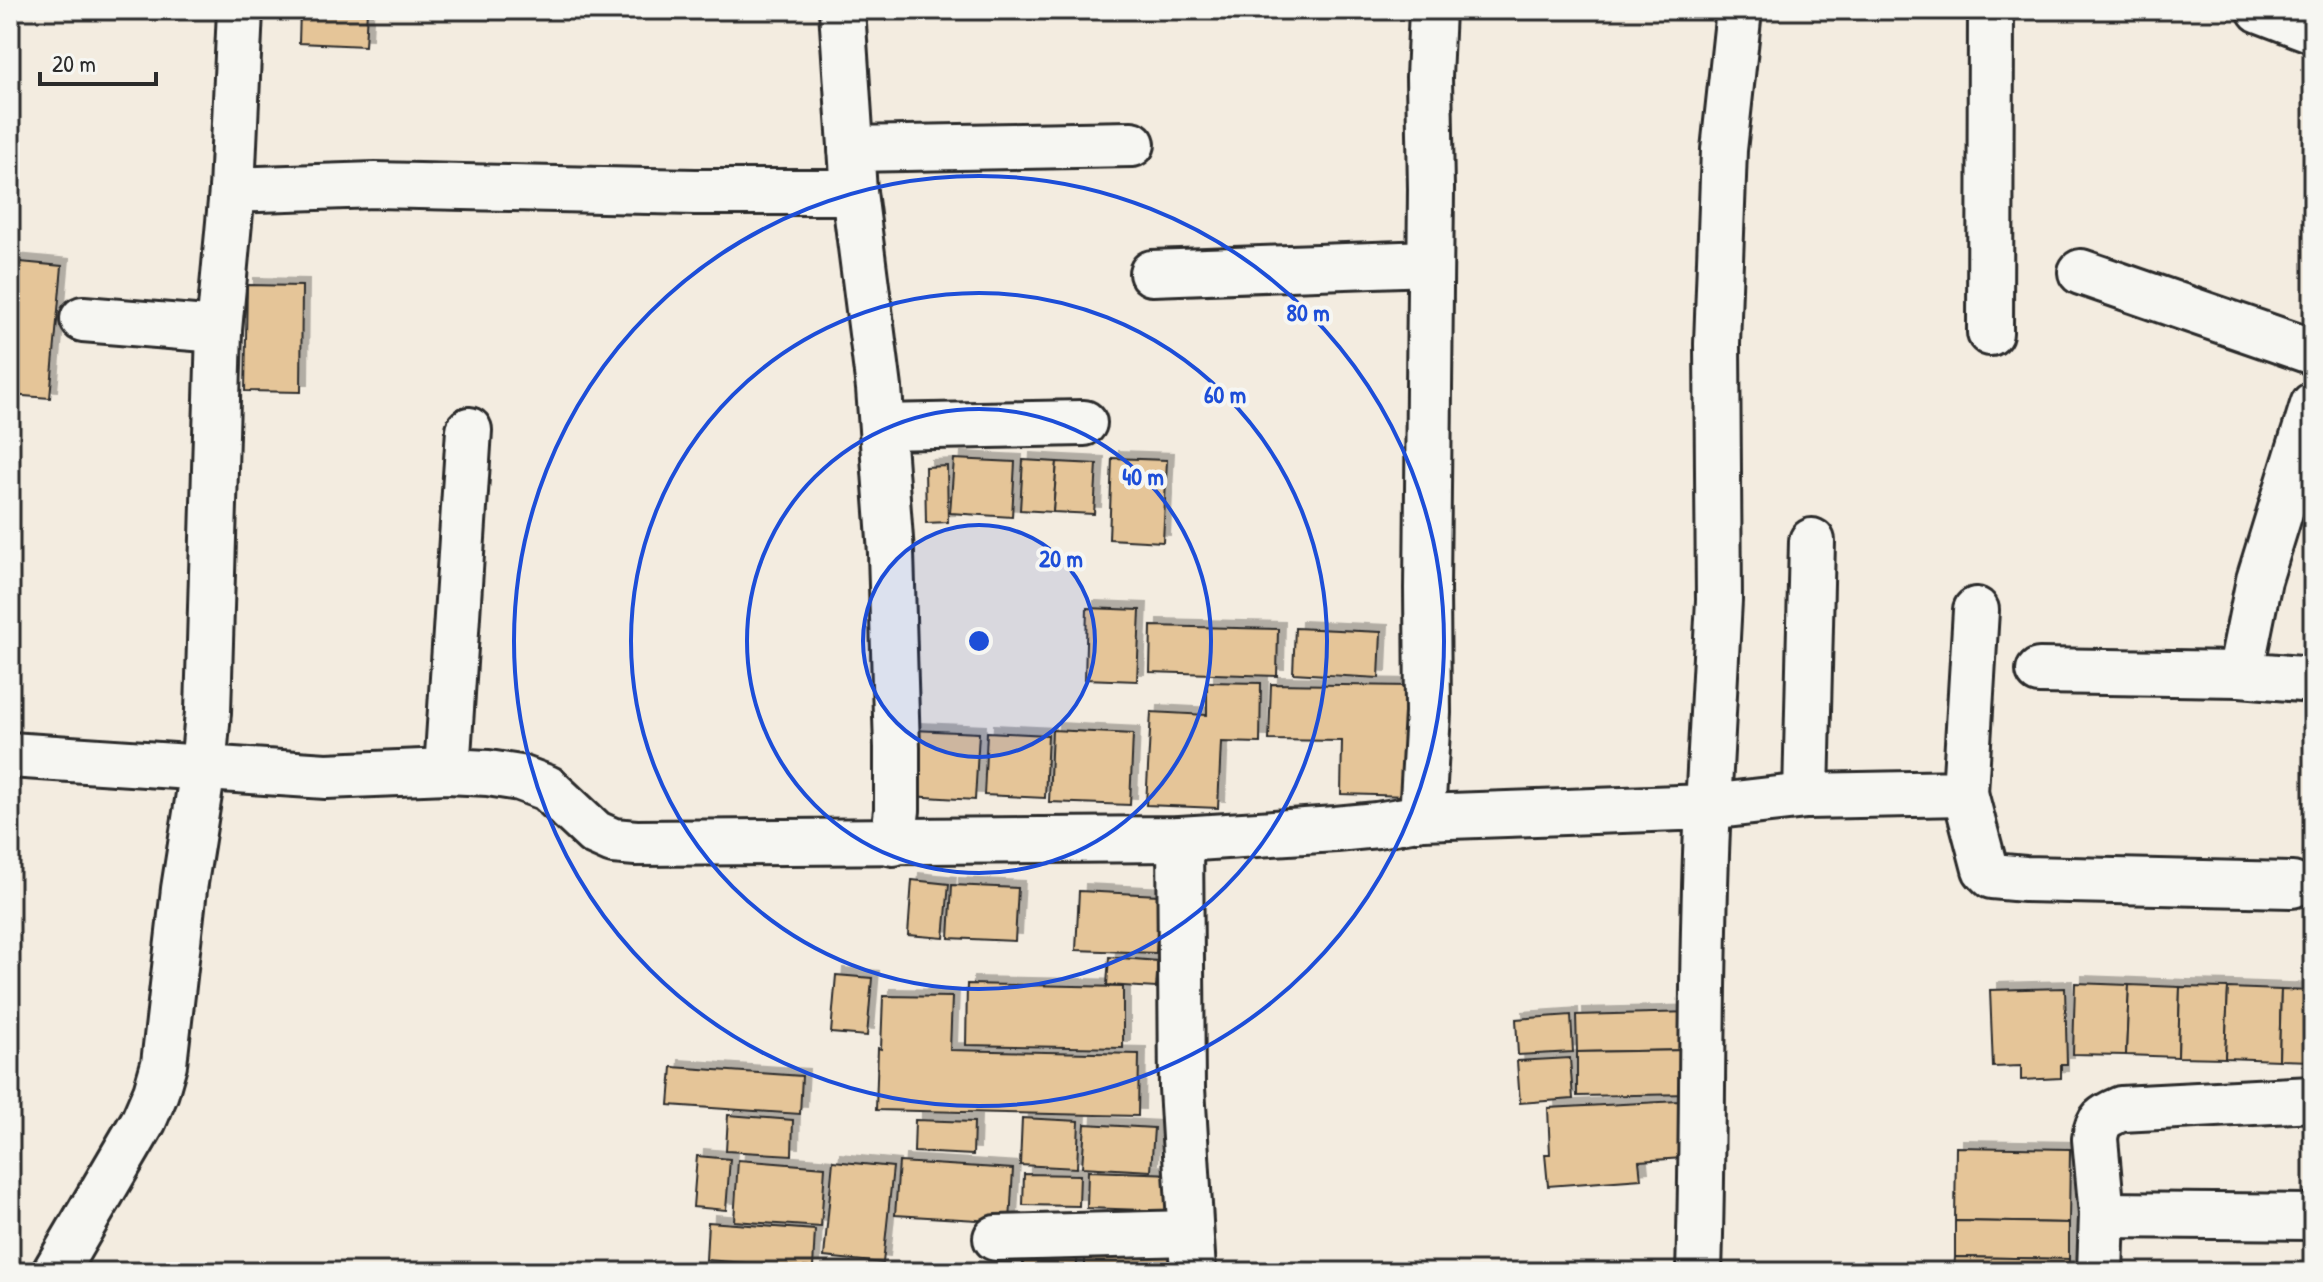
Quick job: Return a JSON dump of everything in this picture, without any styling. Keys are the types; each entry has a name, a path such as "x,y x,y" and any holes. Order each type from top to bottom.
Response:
{"street":[{"path":"55,1272 144,1120 164,1064 184,889 203,769 209,682 219,330 232,190 240,10"},
{"path":"842,10 854,192 879,388 891,553 897,748 897,810 893,843"},
{"path":"1422,817 1428,713 1429,77 1432,10"},
{"path":"1699,1272 1705,872 1719,600 1717,344 1724,150 1739,10"},
{"path":"1990,333 1991,10"},
{"path":"851,149 1132,144"},
{"path":"232,190 375,185 854,192"},
{"path":"1152,273 1430,263"},
{"path":"2081,272 2313,352"},
{"path":"83,319 219,330"},
{"path":"2240,674 2259,580 2313,405"},
{"path":"882,427 1084,423"},
{"path":"447,771 469,430"},
{"path":"1806,796 1812,541"},
{"path":"1976,610 1965,793 1985,869 1992,876 2292,885"},
{"path":"2039,671 2240,674 2313,680"},
{"path":"10,755 326,776 447,771 488,773 520,778 547,788 595,833 613,841 636,843 1180,839 1336,829 1422,817 1708,807 1806,796 1965,793"},
{"path":"996,1238 1192,1252 1182,1088 1180,839"},
{"path":"2100,1272 2102,1215 2095,1139 2096,1126 2102,1119 2121,1109 2313,1099"},
{"path":"2102,1215 2313,1217"}],"building":[{"path":"300,10 367,10 365,46 299,43"},
{"path":"10,261 62,266 50,398 10,395"},
{"path":"247,285 302,286 301,392 245,391"},
{"path":"1112,458 1167,460 1163,542 1109,539"},
{"path":"954,459 1015,462 1012,517 950,513"},
{"path":"1023,460 1057,462 1053,512 1020,510"},
{"path":"1057,462 1097,464 1094,514 1053,512"},
{"path":"947,466 948,522 926,523 925,467"},
{"path":"1087,608 1140,610 1137,681 1085,679"},
{"path":"1151,626 1278,629 1277,676 1150,672"},
{"path":"1295,628 1381,632 1379,678 1293,673"},
{"path":"1207,682 1261,683 1260,743 1221,742 1218,808 1146,805 1151,712 1207,715"},
{"path":"1271,684 1411,686 1409,796 1341,794 1342,741 1269,740"},
{"path":"913,730 979,733 975,800 910,796"},
{"path":"1052,730 1133,734 1130,805 1049,802"},
{"path":"987,732 1048,735 1045,798 984,795"},
{"path":"912,880 949,884 944,938 908,935"},
{"path":"952,885 1018,888 1015,941 949,938"},
{"path":"1079,891 1159,895 1156,953 1076,950"},
{"path":"1109,957 1158,961 1156,988 1107,985"},
{"path":"836,975 872,978 867,1036 831,1033"},
{"path":"2075,983 2129,985 2126,1055 2073,1054"},
{"path":"967,984 1123,987 1123,1048 966,1045"},
{"path":"2129,985 2180,987 2178,1057 2126,1055"},
{"path":"2180,987 2228,988 2225,1058 2178,1057"},
{"path":"2065,988 2067,1064 2061,1064 2061,1078 2021,1080 2021,1066 1993,1067 1990,990"},
{"path":"2228,988 2281,990 2279,1060 2225,1058"},
{"path":"2281,990 2313,991 2313,1061 2279,1060"},
{"path":"883,996 952,997 950,1050 1139,1054 1138,1116 876,1110"},
{"path":"1692,1012 1692,1050 1577,1052 1576,1015"},
{"path":"1571,1015 1573,1052 1518,1055 1516,1019"},
{"path":"1692,1050 1693,1094 1577,1096 1577,1052"},
{"path":"1570,1058 1573,1099 1520,1103 1517,1061"},
{"path":"672,1067 802,1076 800,1114 669,1105"},
{"path":"1679,1101 1683,1158 1639,1161 1641,1179 1548,1186 1545,1154 1550,1154 1548,1108"},
{"path":"728,1115 793,1120 792,1155 726,1151"},
{"path":"1022,1118 1079,1121 1077,1168 1020,1165"},
{"path":"915,1120 974,1122 973,1155 914,1152"},
{"path":"1085,1124 1154,1128 1151,1171 1082,1167"},
{"path":"1956,1147 2070,1149 2069,1223 1955,1221"},
{"path":"697,1156 730,1159 726,1210 693,1207"},
{"path":"738,1160 825,1167 821,1227 734,1221"},
{"path":"833,1161 893,1167 883,1263 824,1257"},
{"path":"899,1162 1013,1169 1010,1222 895,1215"},
{"path":"1088,1171 1175,1174 1173,1211 1087,1208"},
{"path":"1024,1174 1080,1175 1079,1206 1023,1205"},
{"path":"1955,1221 2069,1223 2069,1259 1955,1257"},
{"path":"708,1222 815,1230 813,1268 706,1260"},
{"path":"1025,1248 1078,1253 1076,1272 1022,1272"},
{"path":"1085,1252 1180,1256 1180,1272 1085,1272"},
{"path":"1955,1257 2069,1259 2068,1272 1954,1272"}]}
